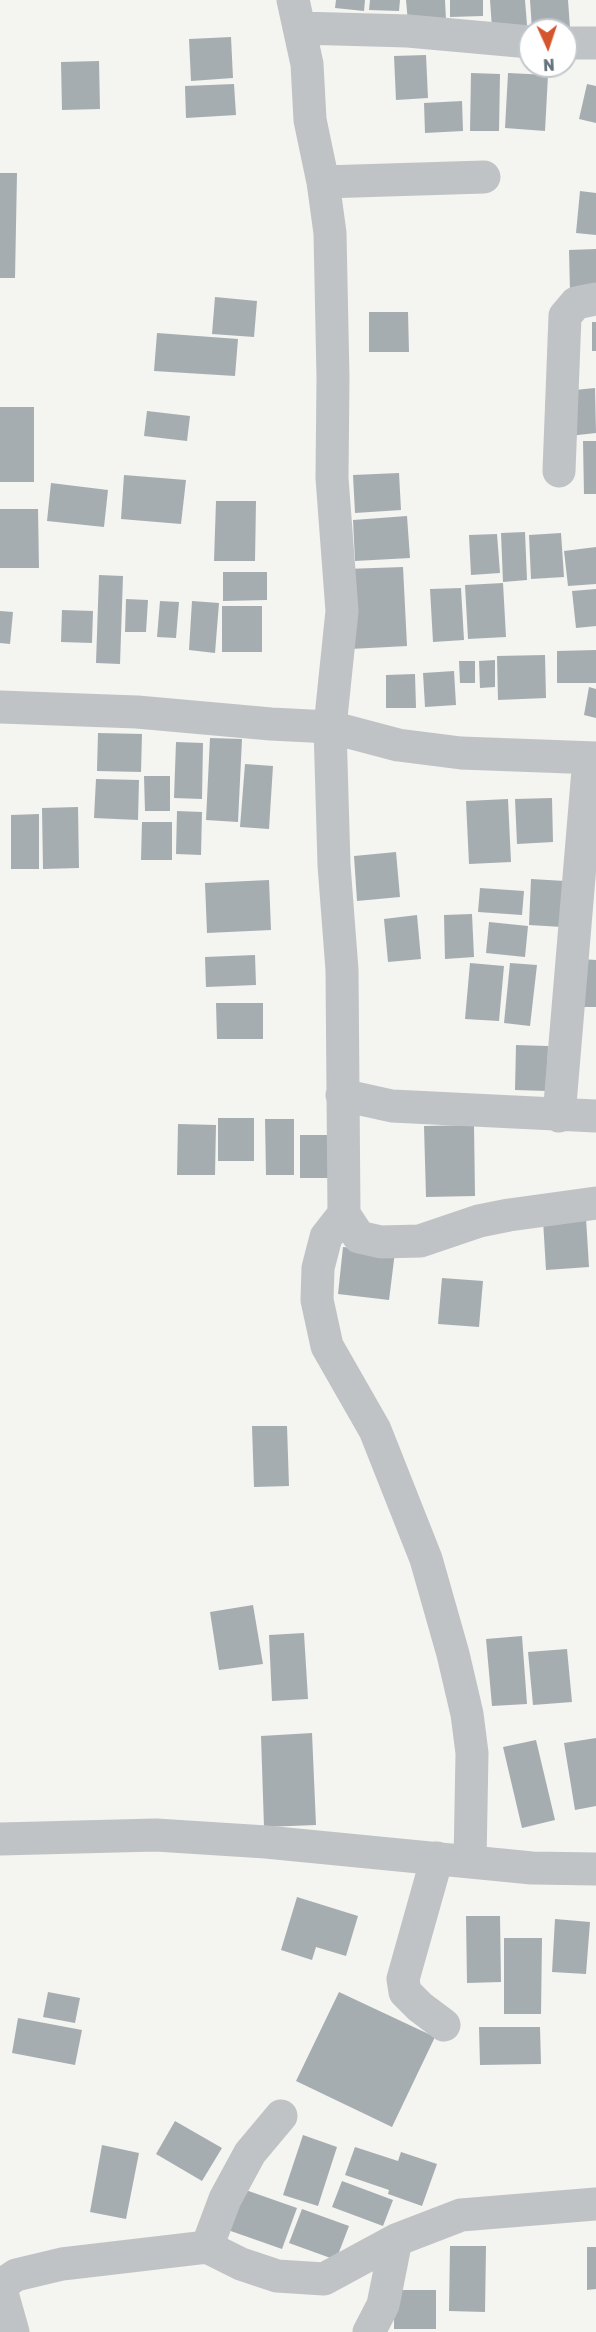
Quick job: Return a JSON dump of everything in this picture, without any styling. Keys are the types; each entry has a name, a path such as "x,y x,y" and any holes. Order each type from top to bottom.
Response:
{"street":[{"path":"518,41 408,31 296,14 307,64 310,120 323,182 330,233 333,378 332,478 342,611 330,727 334,865 342,970 344,1214 359,1237 381,1242 420,1241 499,1217 596,1203"},
{"path":"578,43 596,43"},
{"path":"323,182 484,177"},
{"path":"559,471 565,316 576,303 596,299"},
{"path":"0,707 137,712 330,727 398,745 461,753 592,758 559,1116"},
{"path":"342,1095 392,1106 530,1112 559,1116 596,1116"},
{"path":"344,1214 326,1236 318,1268 317,1300 327,1346 375,1430 426,1559 453,1654 467,1714 472,1753 470,1862"},
{"path":"0,1839 156,1834 266,1842 532,1868 596,1869"},
{"path":"437,1858 404,1979 405,1992 444,2025"},
{"path":"207,2247 225,2199 250,2153 281,2116"},
{"path":"13,2332 0,2286 16,2276 62,2264 207,2247 241,2264 277,2276 324,2279 396,2240 461,2215 596,2204"},
{"path":"369,2332 383,2305 396,2240"}],"building":[{"path":"336,0 365,0 364,11 335,8"},
{"path":"370,0 400,0 399,11 369,10"},
{"path":"406,0 445,0 446,20 408,22"},
{"path":"450,0 483,0 483,16 450,17"},
{"path":"490,0 525,0 526,18 518,18 518,26 492,28"},
{"path":"530,0 568,0 569,18 531,18"},
{"path":"231,37 233,78 191,81 189,39"},
{"path":"426,55 428,98 396,100 394,56"},
{"path":"99,61 100,109 62,110 61,62"},
{"path":"471,73 500,74 499,131 470,131"},
{"path":"508,73 518,74 518,78 548,78 545,131 505,128"},
{"path":"234,84 236,115 186,118 185,86"},
{"path":"587,84 596,86 596,123 579,119"},
{"path":"462,101 463,131 425,133 424,103"},
{"path":"0,173 17,173 15,278 0,278"},
{"path":"580,191 596,193 596,235 576,233"},
{"path":"596,249 596,291 570,292 569,250"},
{"path":"215,297 257,301 254,337 212,334"},
{"path":"369,312 408,312 409,352 369,352"},
{"path":"592,322 596,322 596,351 592,351"},
{"path":"157,333 238,339 235,376 154,371"},
{"path":"595,388 596,433 569,436 564,391"},
{"path":"0,407 34,407 34,482 0,482"},
{"path":"147,411 190,416 187,441 144,436"},
{"path":"583,441 596,441 596,494 584,494"},
{"path":"399,473 401,510 355,513 353,475"},
{"path":"124,475 186,480 181,524 121,519"},
{"path":"51,483 108,490 104,527 47,521"},
{"path":"216,501 256,501 255,561 214,561"},
{"path":"0,509 38,509 39,568 0,568"},
{"path":"407,516 410,558 355,561 353,520"},
{"path":"525,532 527,580 503,582 501,533"},
{"path":"561,533 564,577 531,579 529,535"},
{"path":"497,534 500,573 471,575 469,535"},
{"path":"596,547 596,584 568,586 564,551"},
{"path":"403,567 407,646 350,649 345,569"},
{"path":"223,572 267,572 267,600 223,601"},
{"path":"99,575 123,576 120,664 96,663"},
{"path":"503,583 506,637 468,639 465,585"},
{"path":"461,588 464,640 433,642 430,589"},
{"path":"596,589 596,626 576,628 572,591"},
{"path":"126,599 148,600 146,632 125,632"},
{"path":"160,601 179,602 176,638 157,637"},
{"path":"192,601 219,603 215,653 189,650"},
{"path":"222,606 262,606 262,652 222,652"},
{"path":"62,610 93,611 92,643 61,642"},
{"path":"0,611 13,612 10,644 0,643"},
{"path":"596,650 596,683 557,683 557,651"},
{"path":"545,655 546,698 498,700 497,656"},
{"path":"495,660 495,687 480,688 479,661"},
{"path":"459,661 475,661 475,683 460,683"},
{"path":"454,671 456,705 425,707 423,673"},
{"path":"415,674 416,708 386,708 386,675"},
{"path":"589,687 596,689 596,718 584,715"},
{"path":"98,733 142,734 141,772 97,771"},
{"path":"210,738 242,739 238,822 206,820"},
{"path":"176,742 203,743 202,799 174,798"},
{"path":"245,764 273,766 269,829 240,827"},
{"path":"144,776 170,776 170,811 145,811"},
{"path":"96,779 139,780 138,820 94,818"},
{"path":"552,798 553,842 517,844 515,799"},
{"path":"508,799 511,862 469,864 466,801"},
{"path":"78,807 79,868 43,869 42,808"},
{"path":"177,811 202,812 201,855 176,854"},
{"path":"39,814 39,869 11,869 11,815"},
{"path":"142,822 172,822 172,860 141,860"},
{"path":"396,852 400,897 357,901 354,856"},
{"path":"531,879 565,881 562,927 529,925"},
{"path":"269,880 271,930 207,933 205,883"},
{"path":"480,888 524,891 522,915 478,912"},
{"path":"472,914 474,957 445,959 444,915"},
{"path":"417,915 421,959 388,962 384,919"},
{"path":"489,922 528,926 525,957 486,953"},
{"path":"255,955 256,985 206,987 205,957"},
{"path":"581,959 596,960 596,1007 581,1007"},
{"path":"470,963 504,966 499,1021 465,1019"},
{"path":"510,963 537,965 530,1026 504,1023"},
{"path":"216,1003 263,1003 263,1039 217,1039"},
{"path":"516,1045 548,1046 547,1091 515,1090"},
{"path":"218,1118 254,1118 254,1161 218,1161"},
{"path":"265,1119 294,1119 294,1175 266,1175"},
{"path":"178,1124 216,1125 215,1175 177,1175"},
{"path":"474,1125 475,1196 426,1197 424,1126"},
{"path":"300,1135 334,1135 334,1178 300,1178"},
{"path":"586,1218 589,1267 546,1270 543,1220"},
{"path":"343,1247 395,1252 389,1300 338,1294"},
{"path":"442,1278 483,1281 479,1327 438,1324"},
{"path":"252,1426 287,1426 289,1486 254,1487"},
{"path":"253,1605 263,1664 219,1670 210,1612"},
{"path":"304,1633 308,1699 272,1701 269,1635"},
{"path":"522,1636 527,1704 492,1706 486,1639"},
{"path":"567,1649 572,1702 533,1705 528,1652"},
{"path":"312,1733 316,1825 264,1827 261,1736"},
{"path":"596,1738 596,1806 575,1810 564,1743"},
{"path":"536,1740 555,1820 522,1828 503,1747"},
{"path":"297,1897 358,1916 346,1956 316,1947 312,1960 281,1950"},
{"path":"466,1916 500,1916 501,1982 467,1983"},
{"path":"555,1919 590,1922 586,1974 552,1972"},
{"path":"504,1938 542,1938 541,2014 504,2014"},
{"path":"48,1992 80,1998 75,2023 43,2017"},
{"path":"339,1992 435,2037 392,2127 296,2081"},
{"path":"18,2018 82,2030 75,2065 12,2053"},
{"path":"479,2027 540,2027 541,2064 480,2065"},
{"path":"175,2121 222,2148 202,2181 156,2154"},
{"path":"303,2135 337,2147 318,2206 283,2195"},
{"path":"102,2145 139,2153 126,2219 90,2212"},
{"path":"355,2147 398,2161 401,2152 437,2164 422,2206 388,2194 389,2190 345,2175"},
{"path":"342,2181 393,2200 383,2226 332,2207"},
{"path":"240,2188 297,2208 282,2249 225,2229"},
{"path":"302,2209 349,2226 336,2260 289,2243"},
{"path":"450,2246 486,2246 485,2312 449,2311"},
{"path":"587,2247 596,2247 596,2289 587,2290"},
{"path":"394,2290 436,2290 436,2329 394,2329"}]}
